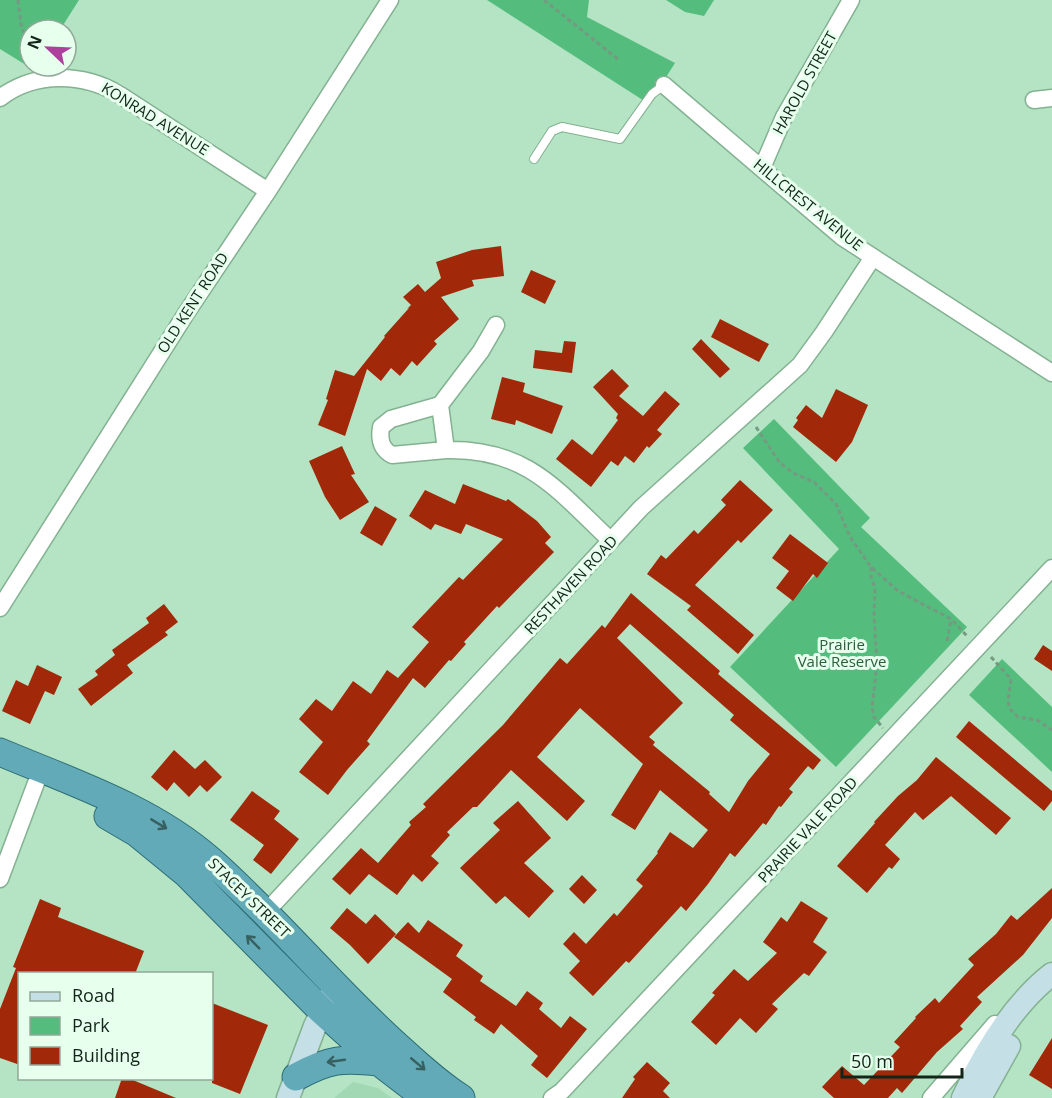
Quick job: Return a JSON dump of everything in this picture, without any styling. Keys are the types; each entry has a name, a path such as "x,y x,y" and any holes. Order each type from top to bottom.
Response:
{"highway":[{"name":"STACEY STREET","path":"0,752 107,798 163,826 208,859 266,912 335,986 415,1062 461,1098"},
{"name":"STACEY STREET","path":"0,768 109,817 157,848 187,874 322,1011 379,1062 426,1098"},
{"path":"292,1087 324,1063 337,1060 379,1062"}],"main road":[{"path":"963,1098 986,1054 1015,1012 1036,986 1052,974"},
{"path":"980,1098 1011,1042 1052,983"},
{"path":"292,1087 322,1011 335,986"}],"street":[{"name":"OLD KENT ROAD","path":"0,608 187,312 268,191 390,0"},
{"name":"HAROLD STREET","path":"762,168 784,117 851,0"},
{"name":"KONRAD AVENUE","path":"0,98 14,89 48,79 75,79 95,83 120,95 268,191"},
{"name":"HILLCREST AVENUE","path":"664,84 842,237 1052,373"},
{"path":"1034,100 1052,98"},
{"name":"RESTHAVEN ROAD","path":"266,912 653,496 800,364 873,257"},
{"path":"496,325 481,351 440,405 385,422 381,427 383,448 392,455 467,450 511,459 526,466 557,490 611,541"},
{"path":"440,405 446,450"},
{"name":"PRAIRIE VALE ROAD","path":"557,1096 1052,568"},
{"path":"0,879 36,783"},
{"path":"931,1098 996,1024 1015,1012"}],"lane":[{"path":"534,159 552,131 562,127 620,139 652,94 664,84"}],"path":[{"path":"18,0 20,18"},
{"path":"544,0 619,60"},
{"path":"756,427 780,463 814,482 837,504 850,537 872,567 898,591 951,619 968,636"},
{"path":"872,567 870,577 875,588 877,663 872,708 874,717 883,728"},
{"path":"947,641 951,619"},
{"path":"994,661 1011,679 1008,701 1010,709 1018,717 1037,720 1052,730"}],"shaded area":[{"path":"353,1082 378,1088 392,1098 334,1098"}],"green space":[{"path":"0,0 79,0 68,18 18,18 18,60 0,49"},
{"path":"487,0 589,0 587,17 675,63 649,104"},
{"path":"666,0 714,0 704,16 685,12"},
{"name":"Prairie Vale Reserve","path":"774,419 870,518 861,527 967,627 836,767 730,667 839,549 743,448"},
{"path":"1002,659 1052,707 1052,772 969,695"}],"building":[{"path":"501,246 504,276 472,280 474,286 441,297 459,319 434,341 437,344 417,366 412,361 400,376 391,368 381,381 367,369 345,436 318,425 328,400 326,399 335,370 354,376 411,305 403,297 418,284 425,292 441,278 436,262 472,250"},
{"path":"531,270 556,281 545,304 521,292"},
{"path":"720,319 769,344 759,362 711,337"},
{"path":"701,339 730,369 720,378 692,349"},
{"path":"564,341 576,342 572,373 533,368 535,350 562,353"},
{"path":"612,369 629,386 619,396 643,416 665,391 680,404 657,430 662,434 649,448 647,446 634,463 625,456 618,466 611,461 591,487 556,459 572,439 592,455 618,420 616,418 618,414 593,387"},
{"path":"502,377 525,383 523,392 563,406 552,434 516,420 515,425 491,419"},
{"path":"836,389 868,405 852,442 836,462 793,427 798,420 796,418 806,405 822,418"},
{"path":"342,446 355,474 351,475 369,502 340,520 325,497 309,461"},
{"path":"740,480 773,510 741,543 738,540 695,585 754,635 738,654 687,610 691,606 647,574 661,555 666,559 694,530 698,534 726,505 721,500"},
{"path":"463,484 506,501 508,499 537,521 551,537 545,543 554,552 499,608 497,606 425,688 413,678 367,741 370,744 328,795 299,772 323,742 299,719 316,699 332,711 353,681 371,694 387,670 398,678 429,642 412,627 459,577 463,580 503,539 466,524 461,534 435,524 431,530 409,516 425,490 455,504"},
{"path":"375,506 397,519 382,546 360,533"},
{"path":"790,534 828,563 817,578 813,574 793,601 776,588 789,571 772,558"},
{"path":"631,593 720,671 718,674 821,760 813,770 808,766 789,789 793,792 781,807 779,806 766,825 763,823 735,857 730,853 686,911 681,906 629,963 626,961 593,996 569,973 580,961 563,944 574,932 586,944 614,913 617,916 643,886 636,880 658,853 670,832 693,848 708,830 660,790 635,830 611,815 643,764 580,708 537,757 585,801 567,821 511,770 477,807 473,807 447,832 450,835 431,856 439,863 422,882 413,874 397,895 369,874 350,895 332,879 361,848 378,863 411,825 409,822 426,807 423,804 503,725 560,658 567,664 602,625 605,628","holes":["630,624 734,715 730,720 770,754 748,781 729,812 709,794 710,792 653,745 655,742 649,737 683,703 617,638"]},
{"path":"164,604 178,622 165,632 168,635 127,665 133,673 91,706 78,689 98,675 95,671 115,655 112,650 149,623 146,618"},
{"path":"1043,645 1052,651 1052,671 1034,659"},
{"path":"37,665 62,677 54,695 45,691 30,724 2,711 16,680 28,686"},
{"path":"969,721 1052,791 1052,801 1044,811 956,737"},
{"path":"174,750 195,769 205,760 222,777 207,792 200,785 189,797 174,782 167,791 151,777"},
{"path":"936,757 1011,818 996,835 951,796 923,820 915,812 885,845 900,859 892,869 889,867 867,893 837,866 874,822 898,796 917,780"},
{"path":"252,791 280,811 274,819 299,839 271,874 253,860 264,845 230,820"},
{"path":"518,801 551,838 524,863 554,891 529,918 505,896 496,904 460,868 500,830 493,823"},
{"path":"582,875 597,890 584,904 569,889"},
{"path":"1052,888 1052,918 1023,955 977,997 982,1002 960,1026 963,1029 937,1052 902,1093 897,1088 888,1098 834,1098 822,1087 842,1066 864,1085 900,1047 894,1042 915,1017 935,998 939,1003 974,965 968,959 996,934 1011,915 1017,920"},
{"path":"40,899 61,908 58,917 144,951 136,972 18,972 18,1064 0,1058 0,1009 16,968 13,967"},
{"path":"801,901 828,918 813,942 827,952 809,976 804,973 772,1004 778,1009 756,1033 740,1018 716,1045 691,1022 715,995 712,993 734,969 748,981 777,953 763,942 781,917 787,922"},
{"path":"347,908 366,924 375,914 396,934 368,964 330,928"},
{"path":"428,920 463,945 456,956 483,976 480,981 516,1006 527,991 543,1003 539,1009 561,1028 570,1016 587,1029 547,1078 531,1065 538,1056 501,1024 494,1034 474,1020 476,1017 443,992 452,979 394,937 408,922 419,933"},
{"path":"213,1003 268,1025 240,1094 212,1083"},
{"path":"1052,1038 1052,1089 1029,1075"},
{"path":"647,1062 670,1083 663,1091 670,1098 622,1098 635,1079 633,1077"},
{"path":"121,1080 133,1080 176,1098 115,1098"}]}
